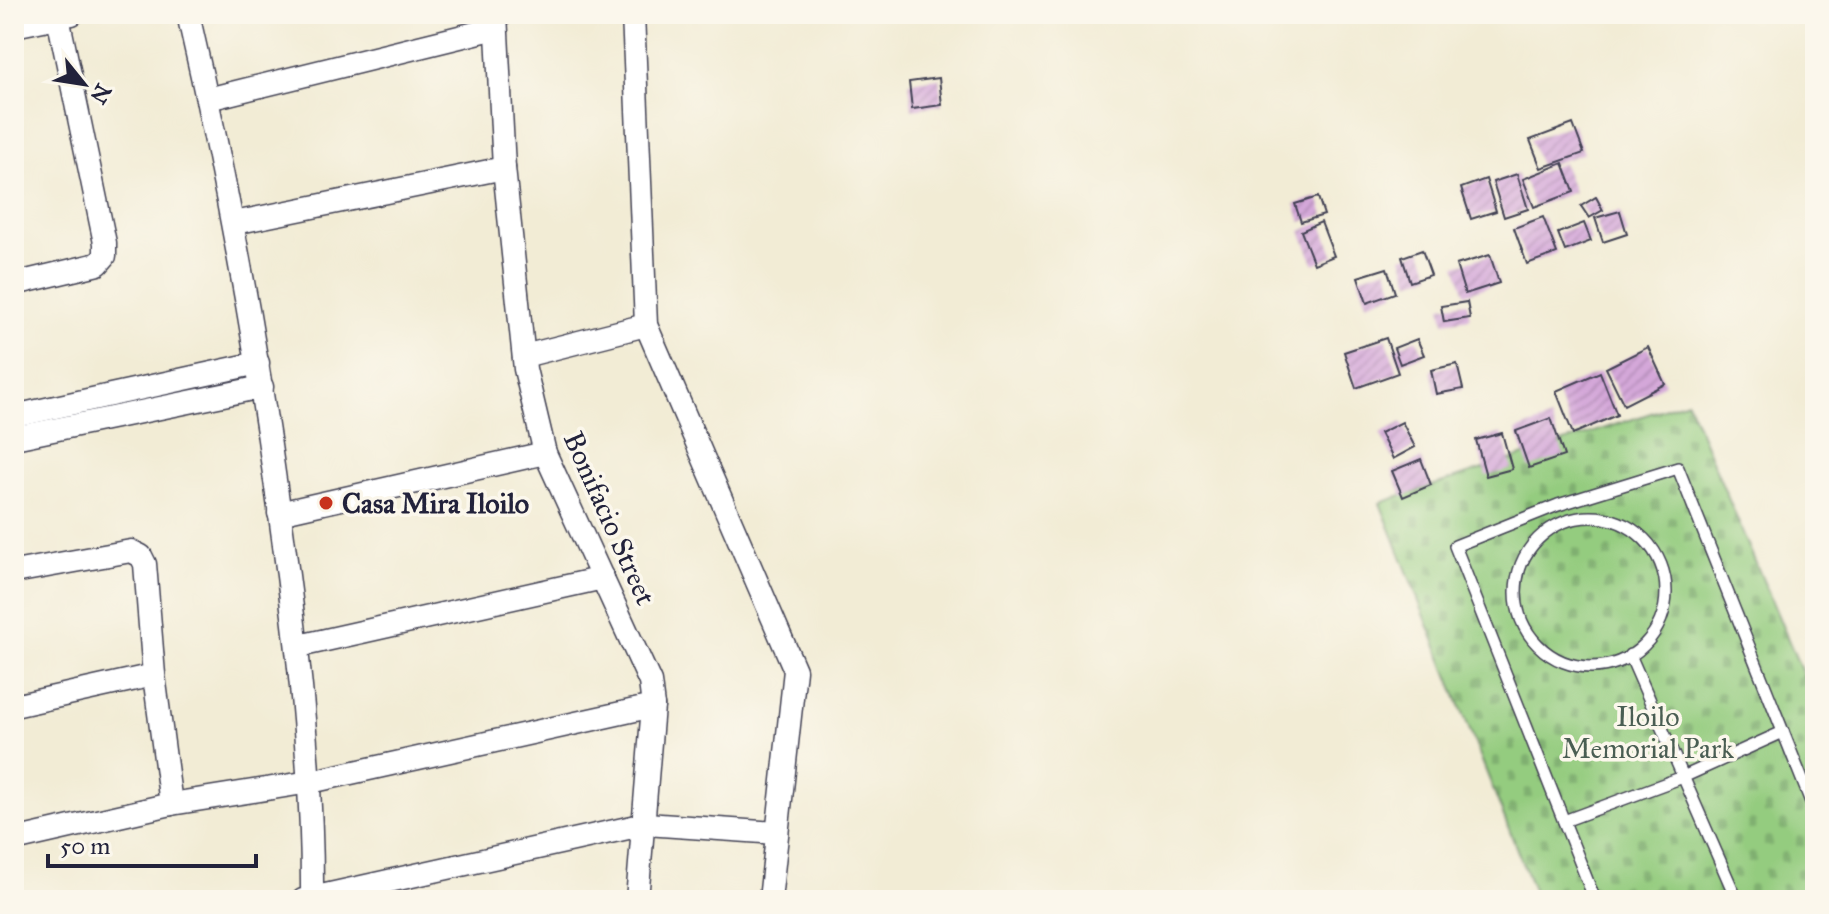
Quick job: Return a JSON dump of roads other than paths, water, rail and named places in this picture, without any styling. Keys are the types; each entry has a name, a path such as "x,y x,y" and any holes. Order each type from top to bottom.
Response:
{"street":[{"path":"188,14 234,223 262,387 299,646 310,782 309,899 646,824 777,833"},
{"path":"633,14 646,325 795,670 770,900"},
{"path":"14,26 66,16 105,243 105,256 98,264 14,284"},
{"path":"208,99 496,21"},
{"name":"Bonifacio Street","path":"496,21 504,168 524,356 545,453 650,682 653,706 646,824 637,900"},
{"path":"234,223 504,168"},
{"path":"524,356 646,325"},
{"path":"14,416 258,363"},
{"path":"14,438 262,387"},
{"path":"109,395 114,418"},
{"path":"279,513 545,453"},
{"path":"14,572 131,551 141,556 145,564 154,675 171,804"},
{"path":"299,646 603,578"},
{"path":"14,706 154,675"},
{"path":"14,840 171,804 310,782 653,706"}],"lane":[{"path":"1595,900 1455,546 1558,505 1678,468 1815,812"},
{"path":"1558,505 1563,522"},
{"path":"1586,516 1611,519 1632,528 1650,544 1662,565 1667,591 1662,616 1650,638 1630,655 1607,665 1565,665 1548,656 1523,623 1517,587 1527,553 1542,534 1563,522 1586,516"},
{"path":"1630,655 1737,900"},
{"path":"1564,821 1683,777 1783,732"}],"place":[{"name":"Casa Mira Iloilo","path":"326,503"}],"park label":[{"name":"Iloilo Memorial Park","path":"1648,732"}]}
